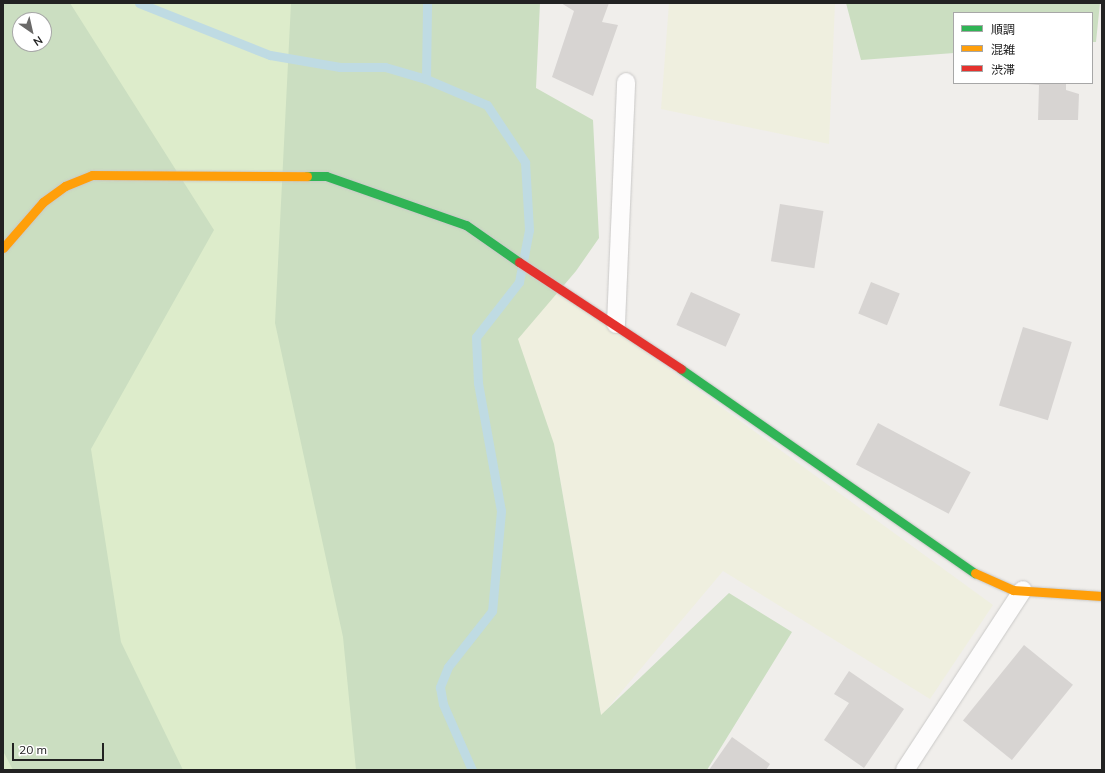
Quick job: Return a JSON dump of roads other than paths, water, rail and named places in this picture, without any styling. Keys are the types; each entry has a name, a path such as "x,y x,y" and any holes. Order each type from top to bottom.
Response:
{"street":[{"path":"3,248 43,202 65,186 92,175 326,176 466,225 559,289 616,324 979,576 1024,590 1102,596"}],"lane":[{"path":"616,324 626,82"},
{"path":"905,770 1024,590"}],"waterway":[{"path":"139,3 270,55 340,67 385,67 426,79 487,105 525,162 529,230 519,282 476,337 478,383 501,511 492,611 448,667 440,687 443,704 472,770"},
{"path":"426,79 427,3"}]}
